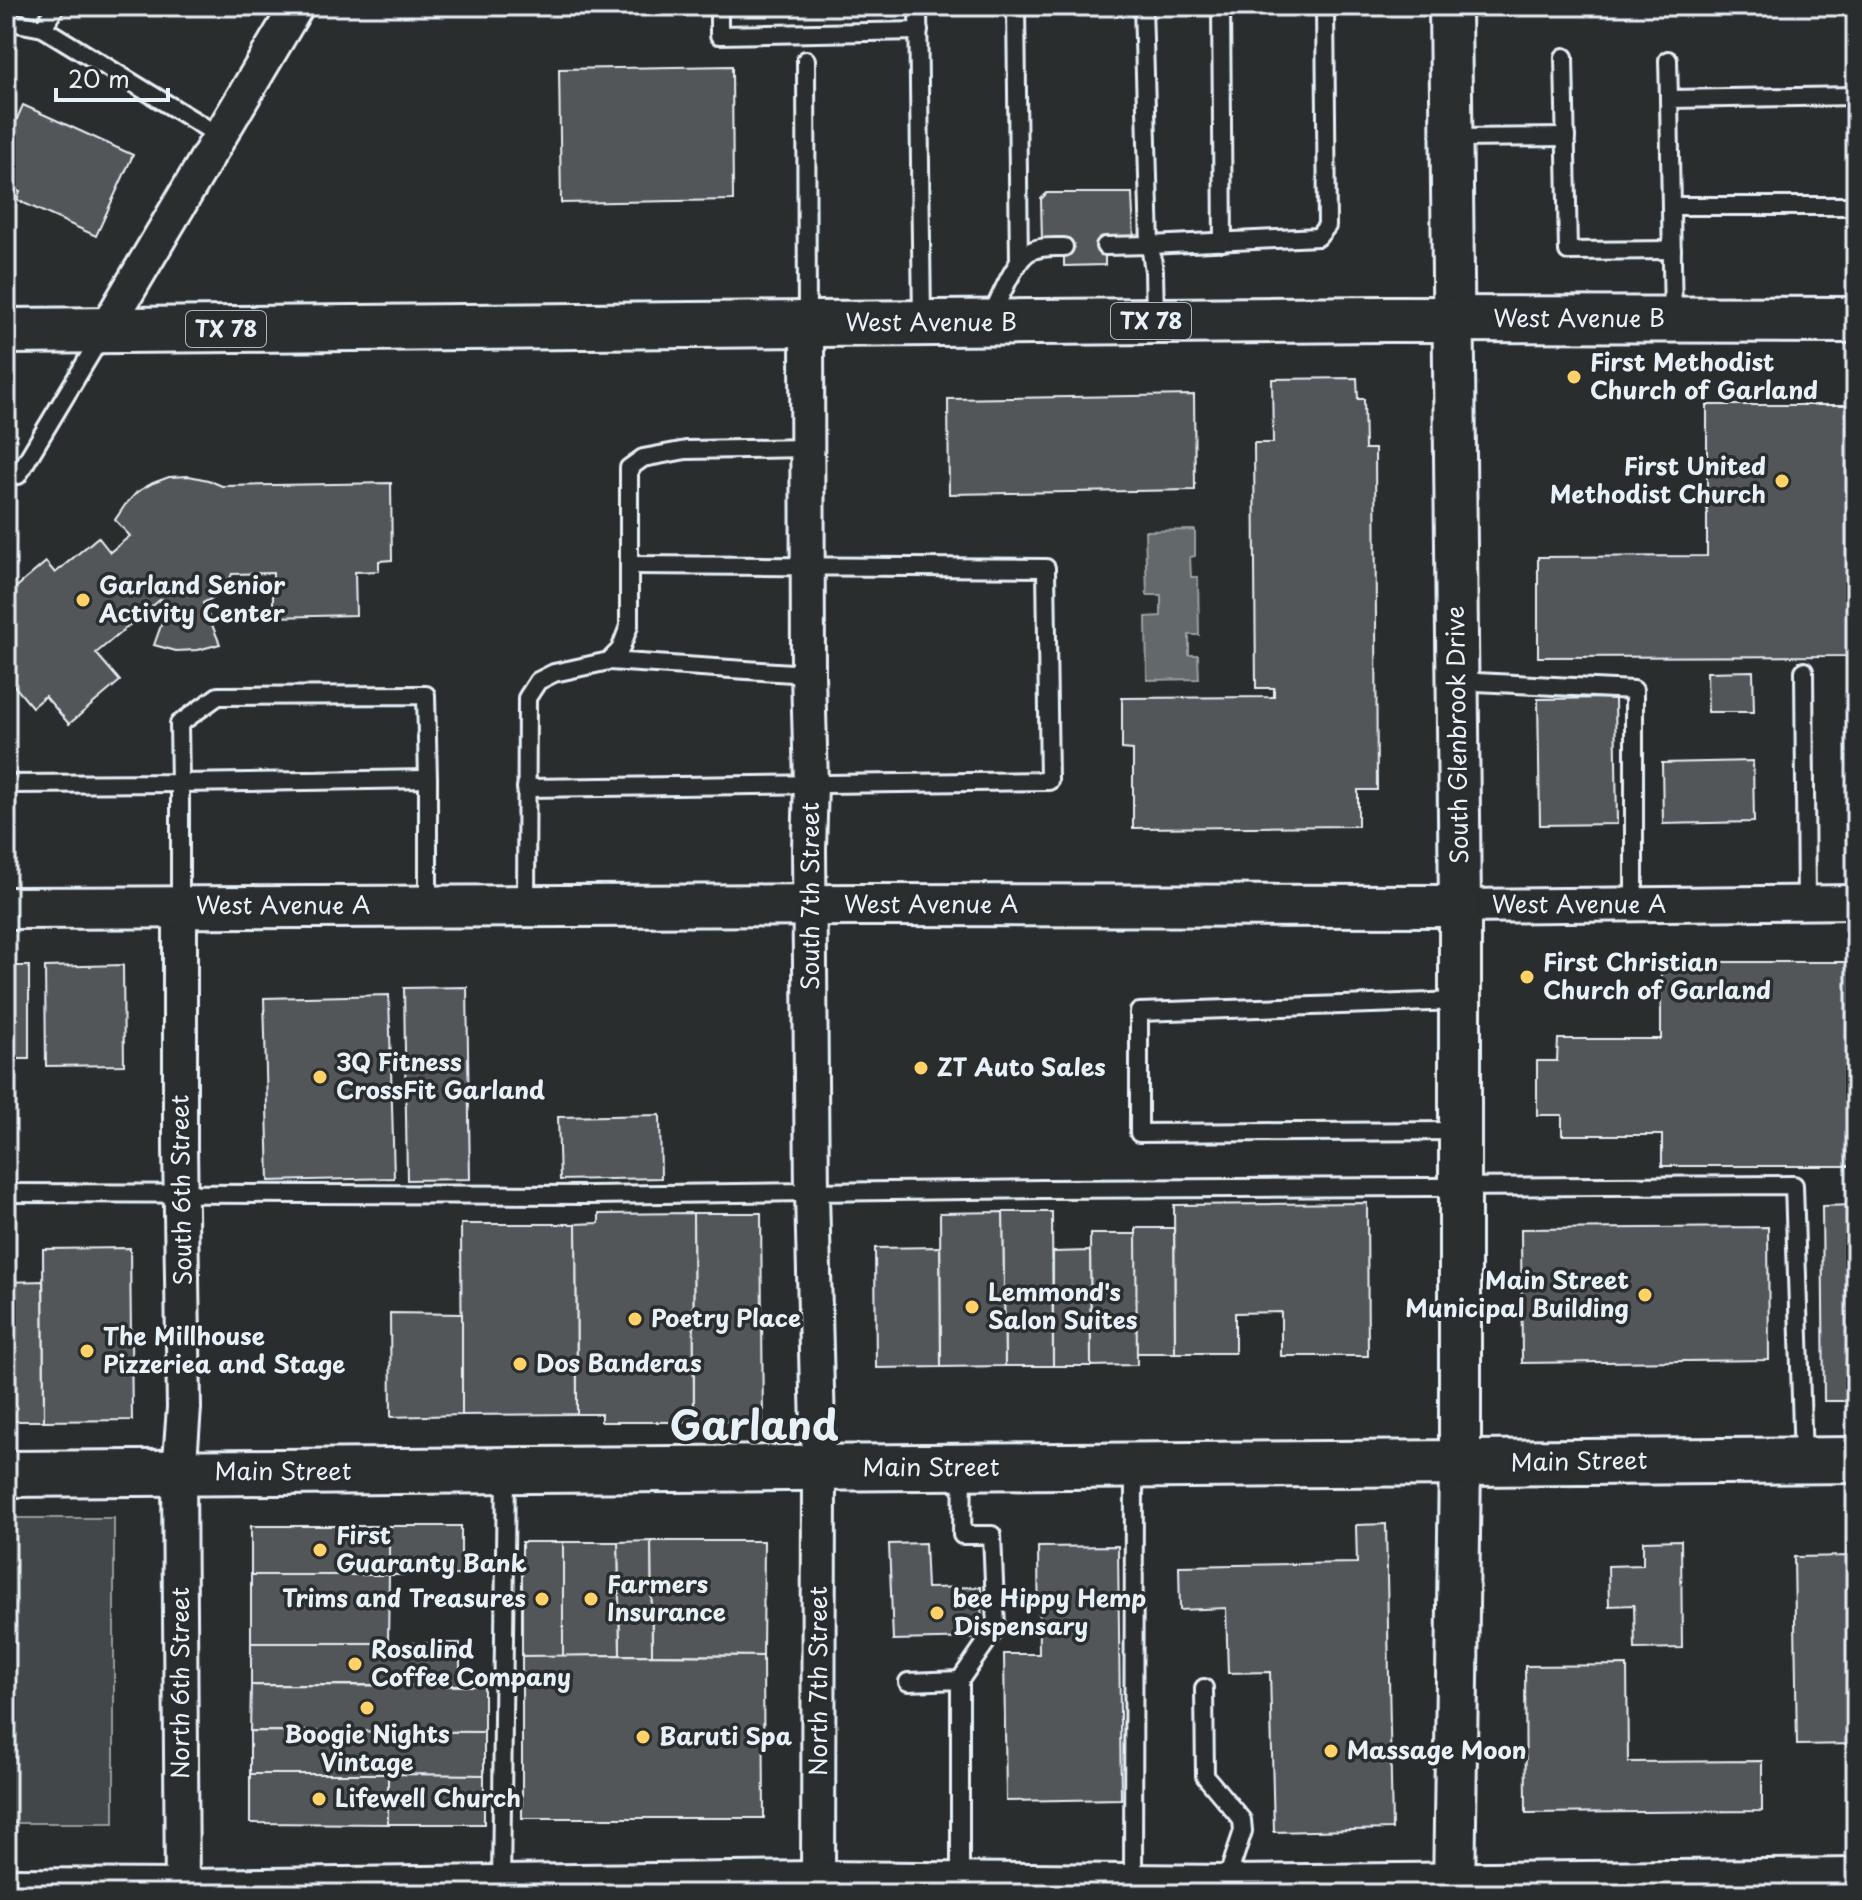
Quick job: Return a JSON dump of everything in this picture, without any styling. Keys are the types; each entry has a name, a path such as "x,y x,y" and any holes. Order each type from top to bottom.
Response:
{"main road":[{"name":"West Avenue B","path":"6,331 1453,319 1856,320"},
{"name":"Main Street","path":"6,1474 1856,1460"}],"street":[{"path":"105,330 297,6"},
{"name":"South Glenbrook Drive","path":"1450,6 1460,906 1460,1464 1454,1889"},
{"name":"South 7th Street","path":"807,324 812,1193 819,1469"},
{"name":"West Avenue A","path":"6,908 428,905 1460,906 1856,902"},
{"name":"South 6th Street","path":"179,1473 184,1408 180,907"},
{"name":"North 7th Street","path":"818,1888 819,1469"},
{"name":"North 6th Street","path":"179,1473 182,1892"},
{"path":"6,1889 182,1892 818,1888 960,1884 1133,1890 1454,1889 1767,1887 1856,1879"}],"lane":[{"path":"43,28 56,6"},
{"path":"719,6 719,35 919,31"},
{"path":"918,6 922,323"},
{"path":"1016,6 1019,262"},
{"path":"1143,6 1155,321"},
{"path":"1221,6 1223,242"},
{"path":"1105,246 1318,237 1327,226 1325,6"},
{"path":"6,21 43,28 221,137"},
{"path":"1564,57 1568,251 1672,250"},
{"path":"806,60 807,324"},
{"path":"1668,60 1673,319"},
{"path":"1669,99 1856,96"},
{"path":"1451,138 1566,137"},
{"path":"1671,206 1856,206"},
{"path":"987,322 1019,262 1028,252 1042,247 1064,247"},
{"path":"6,475 18,475 105,330"},
{"path":"609,661 620,650 629,626 629,468 643,458 686,450 808,448"},
{"path":"526,788 1049,781 1046,568 629,565"},
{"path":"526,906 527,698 538,681 554,673 609,661 808,674"},
{"path":"1804,671 1806,902"},
{"path":"1457,681 1634,690 1634,905"},
{"path":"180,907 179,724 218,696 426,695 428,905"},
{"path":"6,784 428,779"},
{"path":"1460,1001 1139,1012 1139,1133 1460,1131"},
{"path":"6,1193 590,1195 1794,1185 1803,1460"},
{"path":"1133,1890 1134,1466"},
{"path":"960,1884 960,1680 996,1628 992,1535 962,1535 963,1468"},
{"path":"502,1890 506,1471"},
{"path":"908,1682 960,1680"},
{"path":"1204,1688 1205,1776 1242,1820 1243,1831 1224,1890"}],"shaded area":[{"path":"1195,530 1195,556 1190,557 1191,577 1198,577 1199,635 1189,635 1189,655 1198,655 1199,679 1147,680 1146,617 1161,616 1161,595 1147,595 1145,531"},
{"path":"6,1518 114,1518 114,1823 6,1823"}],"building":[{"path":"732,66 733,200 561,203 559,69"},
{"path":"23,105 133,155 96,236 17,200 20,192 6,186 6,143"},
{"path":"1047,193 1132,193 1134,240 1105,240 1105,265 1064,266 1064,242 1042,242 1041,199"},
{"path":"1357,378 1358,399 1364,399 1365,449 1375,449 1377,790 1358,790 1358,826 1133,828 1133,750 1122,749 1122,698 1274,697 1274,688 1256,688 1254,443 1273,443 1272,379"},
{"path":"1194,395 1195,490 949,494 948,399"},
{"name":"First United Methodist Church","path":"1707,405 1856,405 1856,656 1538,657 1538,557 1707,556"},
{"name":"Garland Senior Activity Center","path":"189,476 222,486 391,483 392,560 379,561 379,571 355,572 356,615 273,617 273,573 232,574 218,595 203,603 220,644 198,650 176,651 154,645 169,603 161,599 96,653 120,681 69,724 45,696 32,707 6,676 6,596 46,562 55,573 98,537 110,552 130,536 115,520 137,492 169,477"},
{"path":"1753,671 1754,712 1708,712 1707,672"},
{"path":"1615,698 1617,824 1540,825 1538,699"},
{"path":"1753,761 1754,822 1663,824 1662,763"},
{"path":"1661,962 1856,962 1856,1166 1662,1166 1662,1135 1562,1135 1562,1115 1537,1115 1537,1061 1557,1061 1558,1039 1661,1039"},
{"path":"123,965 124,1065 46,1066 45,967"},
{"path":"6,966 29,966 29,1059 6,1059"},
{"path":"467,987 470,1179 407,1180 404,988"},
{"path":"389,995 394,1178 269,1181 264,998"},
{"path":"660,1115 661,1178 560,1180 558,1117"},
{"path":"1367,1203 1368,1356 1281,1356 1281,1312 1235,1313 1235,1353 1175,1353 1174,1205"},
{"path":"1856,1205 1856,1401 1824,1401 1822,1206"},
{"path":"1003,1212 1052,1212 1053,1366 1005,1366"},
{"name":"Lemmond's Salon Suites","path":"1003,1212 1005,1366 941,1367 940,1213"},
{"path":"693,1213 761,1213 763,1421 694,1422"},
{"name":"Poetry Place","path":"693,1213 694,1422 601,1422 601,1414 577,1414 576,1224 599,1223 599,1214"},
{"name":"Dos Banderas","path":"461,1224 576,1224 577,1414 462,1415"},
{"name":"Main Street Municipal Building","path":"1768,1227 1769,1360 1522,1363 1521,1229"},
{"path":"1136,1228 1174,1228 1175,1353 1136,1353"},
{"path":"1090,1234 1136,1234 1137,1365 1091,1366"},
{"path":"940,1247 941,1367 876,1368 875,1248"},
{"name":"The Millhouse Pizzeriea and Stage","path":"130,1248 132,1420 44,1421 43,1249"},
{"path":"1090,1251 1091,1366 1053,1366 1053,1252"},
{"path":"43,1281 44,1421 6,1421 6,1282"},
{"path":"390,1313 462,1314 462,1415 391,1417"},
{"name":"Massage Moon","path":"1386,1524 1392,1829 1274,1832 1270,1672 1228,1673 1226,1608 1180,1610 1179,1566 1357,1563 1356,1525"},
{"name":"First Guaranty Bank","path":"251,1526 389,1526 389,1575 251,1575"},
{"path":"389,1526 461,1526 461,1575 389,1575"},
{"path":"1681,1540 1682,1648 1635,1649 1634,1605 1609,1606 1608,1566 1643,1565 1643,1541"},
{"path":"651,1541 764,1541 763,1656 652,1655"},
{"path":"651,1541 652,1655 620,1655 618,1542"},
{"name":"Trims and Treasures","path":"522,1542 563,1542 563,1656 522,1656"},
{"name":"Farmers Insurance","path":"563,1542 618,1542 620,1655 563,1656"},
{"name":"bee Hippy Hemp Dispensary","path":"925,1543 927,1588 981,1587 982,1638 893,1640 889,1544"},
{"path":"1118,1546 1121,1799 1006,1801 1004,1654 1039,1654 1038,1547"},
{"path":"1856,1556 1856,1744 1797,1745 1794,1557"},
{"path":"251,1575 389,1575 388,1643 251,1643"},
{"name":"Rosalind Coffee Company","path":"251,1643 460,1643 460,1685 251,1685"},
{"name":"Baruti Spa","path":"522,1656 763,1656 764,1818 522,1818"},
{"path":"1627,1665 1628,1762 1762,1761 1762,1811 1526,1813 1525,1666"},
{"name":"Boogie Nights Vintage","path":"251,1685 484,1686 484,1732 250,1731"},
{"path":"250,1731 484,1732 484,1775 250,1774"},
{"name":"Lifewell Church","path":"250,1774 388,1774 388,1824 250,1823"},
{"path":"388,1774 484,1775 484,1824 388,1824"}],"place":[{"name":"First Methodist Church of Garland","path":"1574,377"},
{"name":"First United Methodist Church","path":"1782,481"},
{"name":"Garland Senior Activity Center","path":"83,600"},
{"name":"First Christian Church of Garland","path":"1527,977"},
{"name":"ZT Auto Sales","path":"921,1068"},
{"name":"3Q Fitness CrossFit Garland","path":"320,1077"},
{"name":"Main Street Municipal Building","path":"1645,1295"},
{"name":"Lemmond's Salon Suites","path":"972,1307"},
{"name":"Poetry Place","path":"635,1319"},
{"name":"The Millhouse Pizzeriea and Stage","path":"87,1351"},
{"name":"Dos Banderas","path":"520,1364"},
{"name":"First Guaranty Bank","path":"320,1550"},
{"name":"Trims and Treasures","path":"542,1599"},
{"name":"Farmers Insurance","path":"591,1599"},
{"name":"bee Hippy Hemp Dispensary","path":"937,1613"},
{"name":"Rosalind Coffee Company","path":"355,1664"},
{"name":"Boogie Nights Vintage","path":"367,1708"},
{"name":"Baruti Spa","path":"643,1737"},
{"name":"Massage Moon","path":"1331,1751"},
{"name":"Lifewell Church","path":"319,1799"}],"district":[{"name":"Garland","path":"754,1426"}]}
